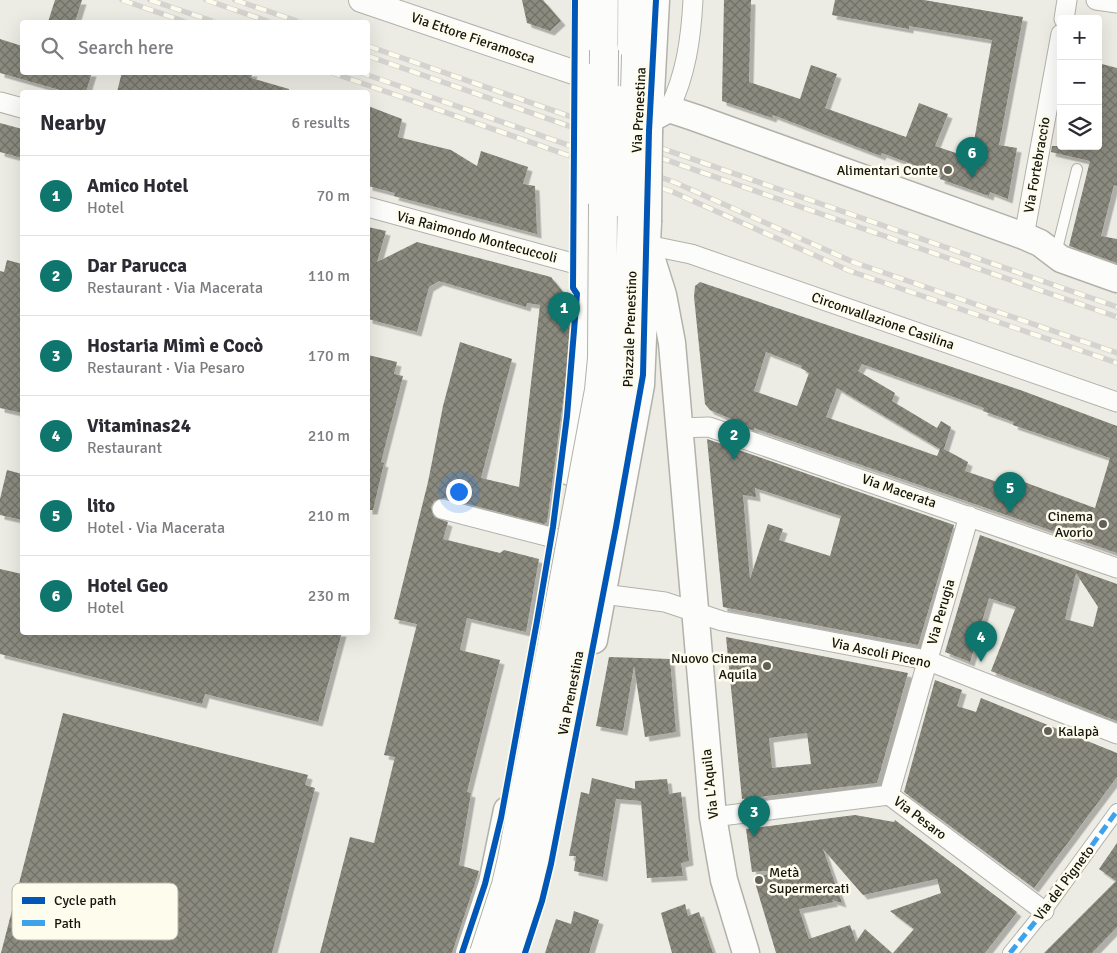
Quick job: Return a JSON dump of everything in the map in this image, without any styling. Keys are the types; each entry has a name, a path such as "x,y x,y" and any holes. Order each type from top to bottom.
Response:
{"highway":[{"path":"484,953 508,876 599,390 602,358 604,0"},
{"path":"511,953 526,909 542,847 624,400 628,358 637,0"}],"main road":[{"path":"469,953 496,868 576,438 601,266 586,191 586,0"},
{"name":"Via Prenestina","path":"647,233 656,120 656,0"},
{"path":"656,120 708,122 1024,236 1040,243 1055,256 1117,279"},
{"name":"Piazzale Prenestino","path":"633,436 643,375 647,233"},
{"name":"Piazzale Prenestino","path":"647,233 663,295 672,343 678,428 696,612"},
{"path":"601,266 619,296 644,321 672,343"},
{"name":"Via Prenestina","path":"525,953 549,871 633,436"},
{"name":"Via L'Aquila","path":"696,612 713,817 724,880 746,953"}],"street":[{"path":"1065,15 1067,0"},
{"path":"1096,0 1117,3"},
{"name":"Via Ettore Fieramosca","path":"369,1 586,76"},
{"path":"656,120 683,75 691,5"},
{"name":"Via Fortebraccio","path":"1024,236 1057,56"},
{"path":"0,102 20,107"},
{"name":"Via Raimondo Montecuccoli","path":"370,208 601,266"},
{"path":"601,266 635,260 647,233"},
{"name":"Circonvallazione Casilina","path":"647,233 691,254 1117,402"},
{"name":"Via Macerata","path":"678,428 709,426 1117,568"},
{"path":"442,509 558,539"},
{"name":"Via Perugia","path":"889,795 926,660 969,516"},
{"path":"603,594 665,602 696,612"},
{"name":"Via Ascoli Piceno","path":"696,612 722,621 926,660 1117,734"},
{"name":"Via Pesaro","path":"713,817 889,795 1044,911"},
{"name":"Via del Pigneto","path":"1010,953 1044,911 1117,811"}],"lane":[{"name":"Via Prenestina","path":"601,266 618,211 620,0"},
{"path":"586,76 620,62"},
{"path":"1055,256 1077,169"}],"building":[{"path":"55,0 82,0 76,20 49,20"},
{"path":"522,0 543,0 561,21 550,31 527,23"},
{"path":"724,0 751,0 749,82 800,99 811,65 837,74 825,108 906,137 919,103 948,114 935,146 971,158 992,40 909,26 909,29 832,15 835,0 924,0 1023,17 999,145 1017,148 1008,199 990,192 989,196 940,179 941,175 882,153 881,156 773,115 772,118 722,101"},
{"path":"0,39 20,45 20,75 91,75 87,90 60,90 0,73"},
{"path":"1102,64 1117,68 1117,186 1114,185 1101,236 1117,239 1117,263 1069,246 1090,161 1051,152 1052,146 1057,146 1057,150 1102,150"},
{"path":"121,75 252,75 251,78 289,89 289,90 118,90"},
{"path":"370,107 402,119 398,137 451,150 477,166 481,151 528,167 523,184 535,186 537,234 394,196 395,193 370,187"},
{"path":"0,123 20,128 20,157 0,152"},
{"path":"370,227 386,231 377,262 417,242 551,277 571,302 567,371 547,522 544,524 445,498 434,501 431,507 434,517 448,522 443,539 500,553 504,550 539,559 526,632 467,618 460,650 500,660 467,792 471,793 459,865 479,871 452,953 320,953 350,837 374,843 395,757 384,755 417,624 394,619 428,482 443,406 460,342 512,359 481,478 519,487 540,305 527,303 526,307 439,281 429,287 417,332 370,320"},
{"path":"7,260 20,263 20,413 0,408 0,271 4,272"},
{"path":"700,282 1023,391 1117,426 1117,553 754,428 754,431 747,428 748,426 710,410 705,404 694,297 695,286","holes":["766,352 802,366 801,368 809,373 797,406 754,391","862,364 984,408 983,411 1014,422 1013,425 1110,458 1095,508 1024,482 1021,490 965,471 968,462 944,449 951,427 941,421 937,428 892,401 895,393 858,371","837,388 940,449 937,456 826,417"]},
{"path":"370,355 397,362 394,374 403,376 381,462 384,463 373,510 370,510"},
{"path":"707,439 954,525 918,645 723,607","holes":["755,488 841,516 830,556 779,540 783,529 768,524 750,579 743,495 756,497"]},
{"path":"7,470 20,473 20,520 0,515 0,499"},
{"path":"980,535 1117,584 1117,721 991,671 1016,607 989,598 970,662 945,652","holes":["1076,573 1098,607 1093,627 1065,619"]},
{"path":"0,569 20,574 20,635 341,635 318,722 205,694 202,704 0,654"},
{"path":"726,637 908,673 877,783 742,799","holes":["807,733 811,764 772,768 769,738"]},
{"path":"609,657 670,659 676,732 645,737 634,666 623,731 596,726"},
{"path":"935,680 962,690 957,706 976,712 981,698 1117,753 1117,777 1034,888 904,792"},
{"path":"63,713 308,775 305,785 315,788 272,953 1,953 12,910 12,940 178,940 178,883 19,883"},
{"path":"592,778 635,789 635,781 667,779 669,794 681,792 689,861 681,863 683,876 647,878 641,801 616,799 603,877 574,871 576,856 569,856 581,792 589,794"},
{"path":"855,815 894,822 895,820 1017,912 985,953 893,953 914,929 890,911 941,893 937,879 863,895 823,849 842,903 832,900 834,902 799,909 809,939 850,925 856,942 865,929 892,953 776,953 754,879 779,870 752,872 746,829"},
{"path":"1117,843 1117,927 1092,953 1044,953 1116,881 1099,869"},
{"path":"685,904 688,916 699,912 713,953 672,953 661,913"},
{"path":"574,911 599,920 589,953 545,953 556,919 571,924"}],"tram line":[{"path":"498,953 514,906 527,856 614,377 618,0"}],"railway":[{"path":"122,0 180,20"},
{"path":"150,0 209,20"},
{"path":"206,0 264,20"},
{"path":"235,0 294,20"},
{"path":"370,47 1117,307"},
{"path":"370,57 1117,317"},
{"path":"339,75 673,192 850,271 1117,363"},
{"path":"368,75 674,182 853,262 1117,353"}],"marked path":[{"path":"1010,953 1044,911 1117,811"}],"cycle path":[{"path":"462,953 485,884 501,818 553,527 567,416 577,294 573,288 575,0"},
{"path":"525,953 542,901 551,864 616,527 643,375 649,131 656,0"}],"place":[{"name":"Alimentari Conte","path":"948,170"},
{"name":"Hotel Geo","path":"972,178"},
{"name":"Amico Hotel","path":"564,333"},
{"name":"Dar Parucca","path":"734,460"},
{"name":"lito","path":"1010,513"},
{"name":"Cinema Avorio","path":"1103,524"},
{"name":"Vitaminas24","path":"981,662"},
{"name":"Nuovo Cinema Aquila","path":"767,666"},
{"name":"Kalapà","path":"1048,731"},
{"name":"Hostaria Mimì e Cocò","path":"754,837"},
{"name":"Metà Supermercati","path":"759,880"}]}
